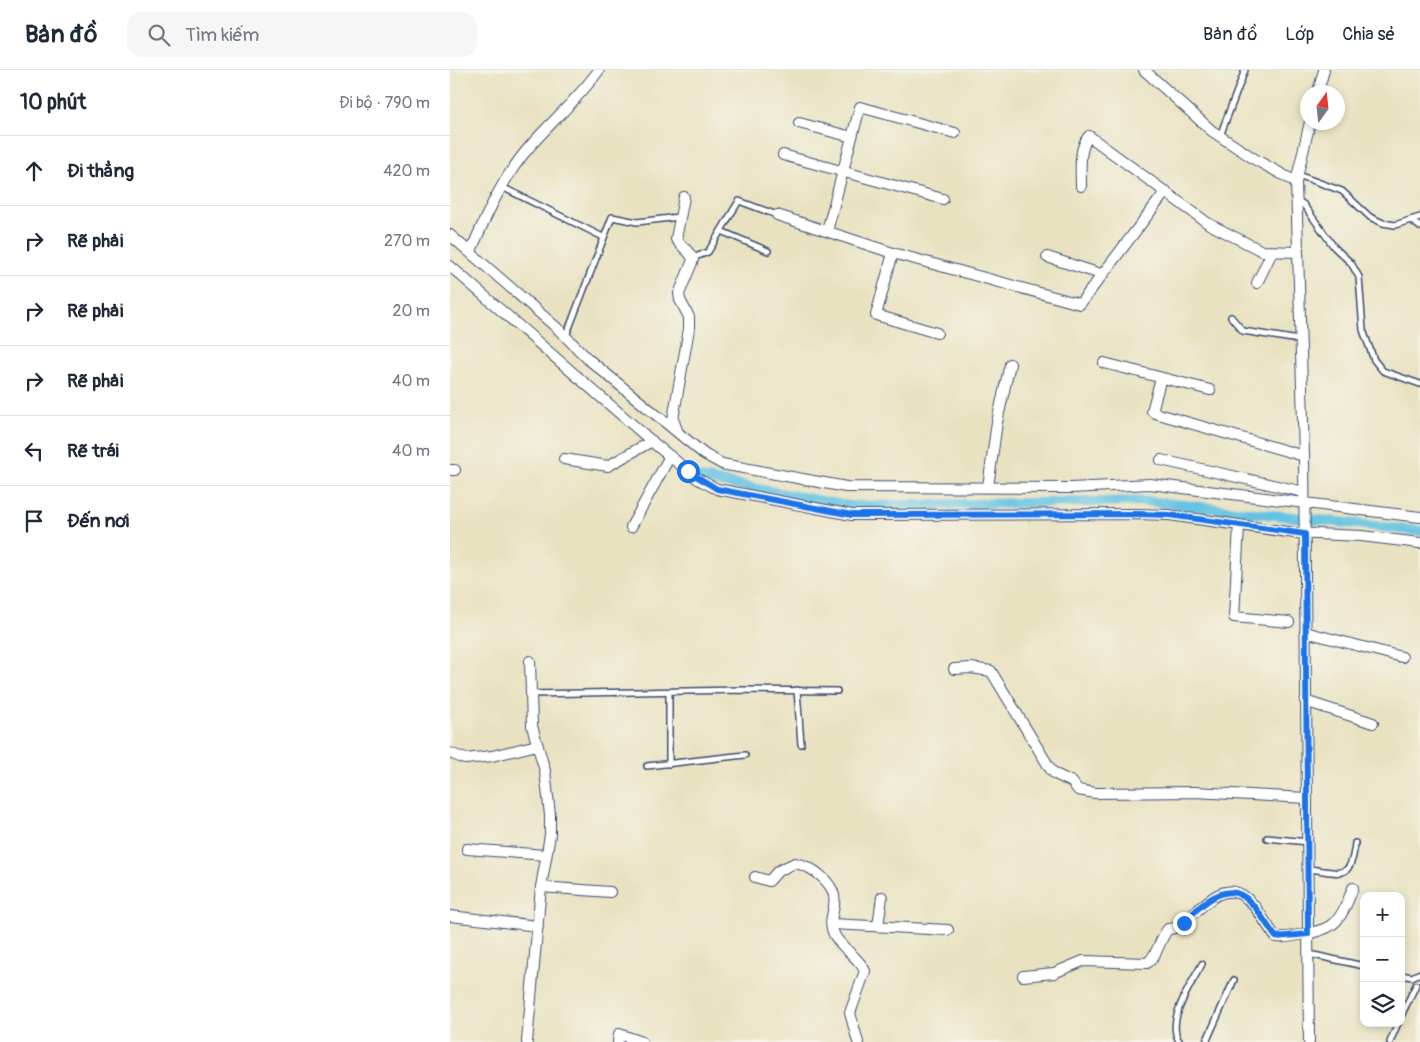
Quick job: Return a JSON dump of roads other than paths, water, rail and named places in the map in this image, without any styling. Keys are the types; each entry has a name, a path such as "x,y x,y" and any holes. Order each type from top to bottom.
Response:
{"street":[{"path":"472,254 471,251 490,205 530,146 581,94 599,70"},
{"path":"1144,70 1220,136 1256,160 1297,178"},
{"path":"1320,85 1324,70"},
{"path":"827,231 860,107 955,133"},
{"path":"799,122 852,137"},
{"path":"1308,130 1297,178 1297,200 1299,340 1304,456 1304,632 1310,1042"},
{"path":"1081,186 1081,161 1085,142 1089,136 1166,191 1208,224 1254,248 1272,252 1298,252"},
{"path":"784,155 943,199"},
{"path":"777,216 893,253 1080,304 1166,191"},
{"path":"677,431 673,419 689,323 686,308 680,300 679,294 693,258 676,239 678,217 684,197"},
{"path":"450,235 566,337 588,359 712,460 722,464 846,487 1071,488 1150,484 1304,508 1420,516"},
{"path":"1257,283 1272,252"},
{"path":"893,253 876,316 936,333"},
{"path":"1047,257 1101,274"},
{"path":"450,266 652,442 698,479 717,489 852,515 1169,515 1239,526 1420,543"},
{"path":"1104,363 1210,390"},
{"path":"988,487 996,422 1010,364"},
{"path":"1161,378 1152,405 1152,411 1155,413 1304,456"},
{"path":"564,459 608,466 652,442"},
{"path":"631,527 670,456"},
{"path":"1161,460 1304,492"},
{"path":"1239,526 1234,617 1289,622"},
{"path":"1304,632 1402,657"},
{"path":"527,1042 541,887 550,815 546,771 532,726 529,694 530,661"},
{"path":"954,670 984,669 995,676 1051,770 1072,782 1078,790 1095,793 1195,792 1307,798"},
{"path":"1305,701 1372,723"},
{"path":"450,753 465,758 492,756 537,745"},
{"path":"467,849 546,855"},
{"path":"755,877 769,881 778,871 795,863 814,870 833,888 836,894 832,924 836,938 854,955 865,971 850,1013 858,1042"},
{"path":"541,887 610,892"},
{"path":"1023,976 1054,973 1083,961 1147,963 1153,959 1158,944 1168,929 1178,928 1205,903 1218,895 1231,892 1241,894 1248,900 1276,937 1308,934 1324,930 1335,925 1343,912 1353,888"},
{"path":"878,926 882,897"},
{"path":"450,916 538,926"},
{"path":"832,924 948,930"},
{"path":"618,1042 620,1034 642,1042"}],"lane":[{"path":"1220,136 1245,70"},
{"path":"1297,178 1342,192 1370,217 1383,223 1395,225 1420,217"},
{"path":"502,187 603,237"},
{"path":"1297,200 1303,204 1343,257 1351,263 1358,277 1363,330 1374,360 1383,371 1420,384"},
{"path":"693,258 708,252 739,201 777,216"},
{"path":"566,337 603,237 612,218 637,222 678,217"},
{"path":"1411,220 1420,227"},
{"path":"721,231 768,251"},
{"path":"1230,317 1243,331 1299,340"},
{"path":"797,690 800,744"},
{"path":"529,694 837,691"},
{"path":"668,764 669,693"},
{"path":"647,766 746,755"},
{"path":"1267,838 1308,842"},
{"path":"1308,869 1344,872 1351,868 1355,843"},
{"path":"1308,954 1360,965"},
{"path":"1180,1042 1174,1030 1176,1016 1202,964"},
{"path":"1405,975 1412,977 1420,973"},
{"path":"1206,1042 1234,980"},
{"path":"1405,1007 1416,984"},
{"path":"1390,1042 1396,1027"}],"waterway":[{"path":"701,478 848,506 1146,501 1420,531"}]}
